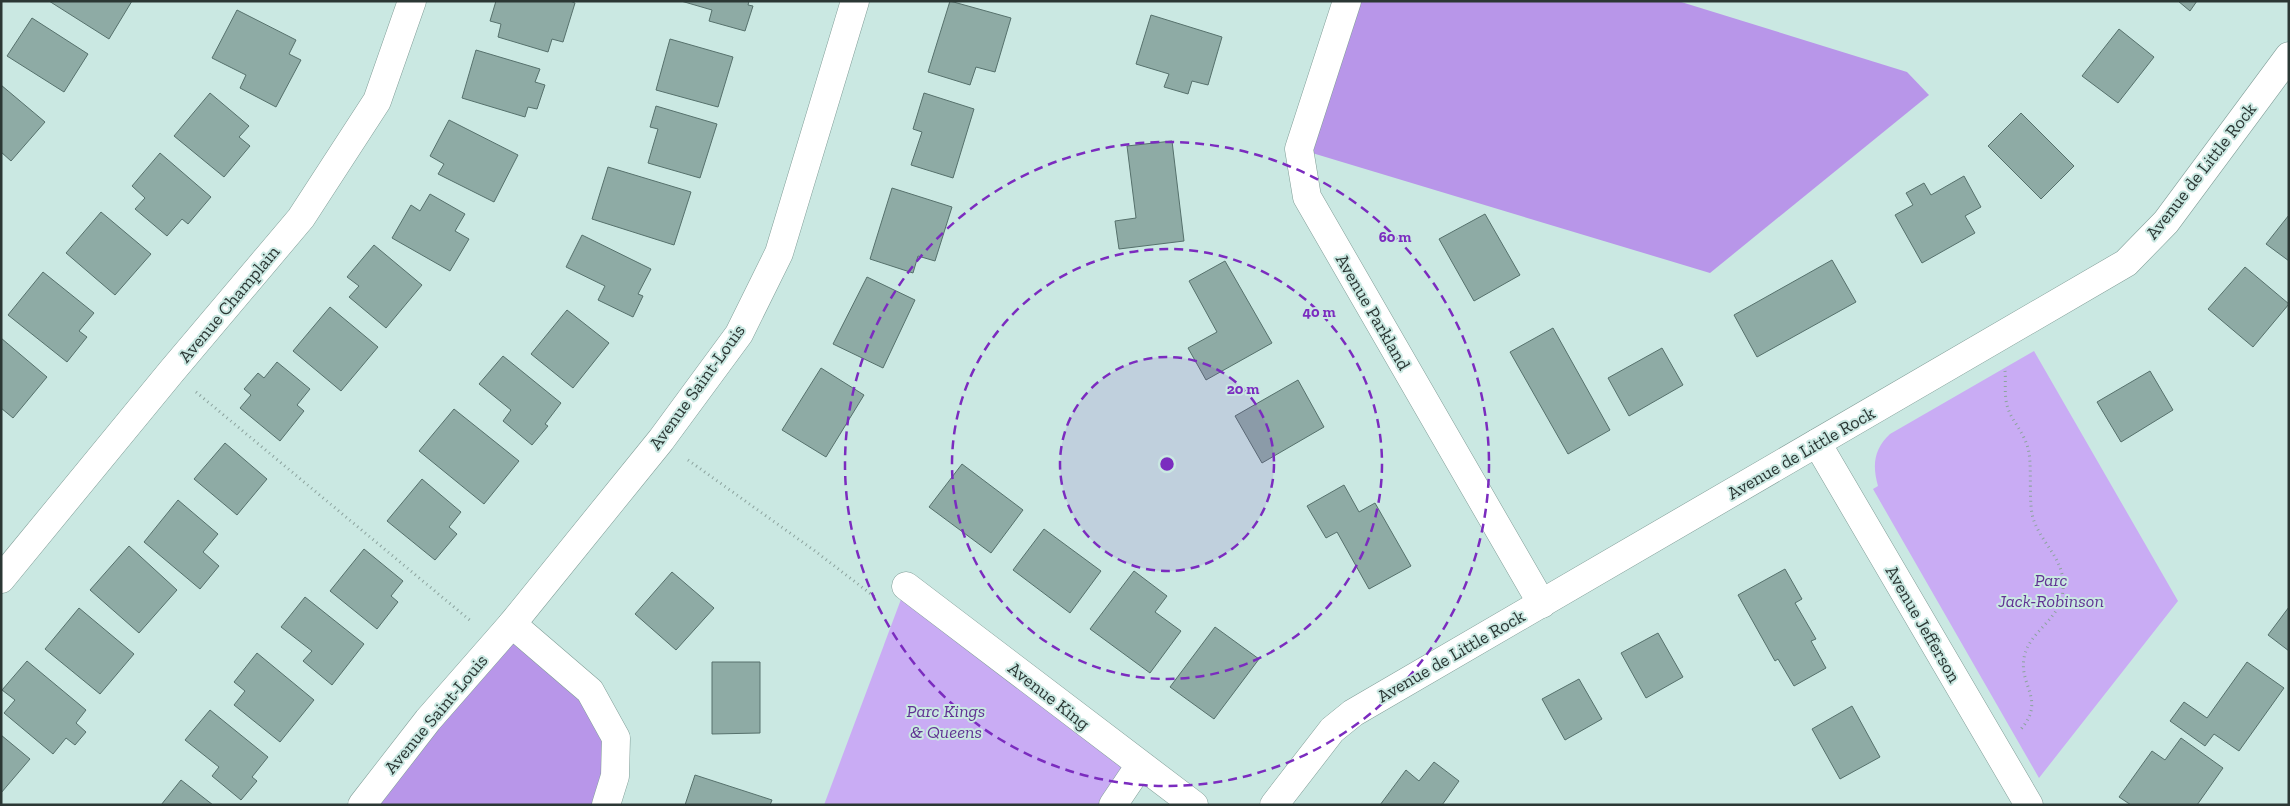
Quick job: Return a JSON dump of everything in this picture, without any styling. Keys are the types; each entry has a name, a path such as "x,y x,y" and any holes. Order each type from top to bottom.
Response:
{"street":[{"name":"Avenue Champlain","path":"1,579 171,372 301,218 377,101 412,1"},
{"name":"Avenue Saint-Louis","path":"362,805 428,720 512,624 661,440 739,334 779,253 855,1"},
{"name":"Avenue Parkland","path":"1347,1 1299,149 1307,197 1542,604"},
{"name":"Avenue de Little Rock","path":"1274,805 1332,730 1353,713 2126,263 2166,222 2289,56"},
{"name":"Avenue Jefferson","path":"1817,444 2029,805"},
{"name":"Avenue King","path":"906,586 1140,766 1194,805"},
{"path":"512,624 590,691 616,738 616,776 606,805"},
{"path":"1113,805 1140,766"}],"path":[{"path":"2005,363 2007,406 2024,434 2029,452 2033,520 2056,556 2062,577 2062,597 2055,614 2030,643 2024,656 2023,669 2032,696 2032,712 2018,732"},
{"path":"192,389 474,624"},
{"path":"685,458 815,551 884,604"}],"green space":[{"name":"Parc Jack-Robinson","path":"2034,351 2178,601 2039,778 1873,489 1878,486 1875,471 1876,458 1881,446 1890,434"},
{"name":"Parc Kings & Queens","path":"906,586 1140,765 1113,805 824,805"}],"shaded area":[{"path":"1353,1 1678,1 1907,72 1929,95 1710,273 1299,149"},
{"path":"512,624 616,738 606,805 364,805"}],"building":[{"path":"49,1 132,1 109,39"},
{"path":"496,1 570,1 575,3 563,42 552,39 548,52 498,37 501,24 490,21"},
{"path":"681,1 749,1 748,5 753,6 745,31 709,21 712,10"},
{"path":"950,1 1011,18 995,72 976,67 970,85 928,72"},
{"path":"2178,1 2197,1 2190,11"},
{"path":"237,10 296,40 289,54 301,60 276,107 240,88 246,75 212,58"},
{"path":"1151,15 1222,37 1208,85 1192,81 1188,94 1164,87 1169,74 1136,64"},
{"path":"32,18 88,54 64,92 7,56"},
{"path":"2119,29 2154,57 2118,103 2082,76"},
{"path":"670,39 733,57 718,107 656,90"},
{"path":"476,50 540,69 535,82 545,85 537,109 528,107 525,117 462,98"},
{"path":"1,85 45,122 11,161 1,152"},
{"path":"210,93 249,126 239,137 250,146 224,177 174,136"},
{"path":"924,93 974,109 953,178 911,165 922,132 913,129"},
{"path":"656,106 717,124 700,178 648,163 658,129 650,127"},
{"path":"2021,113 2074,166 2041,199 1988,146"},
{"path":"449,120 518,155 494,202 438,174 444,164 430,156"},
{"path":"1172,141 1184,241 1119,249 1115,221 1136,218 1127,146"},
{"path":"160,153 211,197 188,224 182,219 167,236 135,209 145,198 132,186"},
{"path":"608,167 691,192 674,245 592,219"},
{"path":"1964,176 1981,207 1965,216 1975,233 1922,263 1895,215 1913,205 1906,193 1924,183 1931,195"},
{"path":"892,188 952,207 935,261 918,256 913,273 870,259"},
{"path":"430,194 465,214 455,231 469,239 450,271 392,238 411,205 420,211"},
{"path":"101,212 151,254 115,295 66,253"},
{"path":"1485,214 1520,275 1474,301 1439,239"},
{"path":"2289,215 2289,261 2266,244"},
{"path":"582,235 651,269 638,294 643,296 633,317 598,300 605,286 566,267"},
{"path":"374,245 422,285 386,328 349,297 359,286 347,277"},
{"path":"1832,260 1856,302 1757,357 1734,315"},
{"path":"1225,261 1272,343 1206,380 1188,348 1217,332 1189,281"},
{"path":"2245,267 2289,304 2253,347 2208,309"},
{"path":"43,272 94,313 79,331 87,337 67,362 8,315"},
{"path":"867,277 915,300 883,368 833,344"},
{"path":"330,307 378,347 341,391 293,351"},
{"path":"567,310 609,343 573,388 531,354"},
{"path":"1553,328 1610,430 1568,454 1510,352"},
{"path":"1,338 47,377 13,418 1,408"},
{"path":"1662,348 1683,385 1629,416 1608,378"},
{"path":"503,356 561,403 545,424 548,426 532,445 503,421 511,410 479,384"},
{"path":"277,362 310,389 297,405 304,411 280,441 240,408 251,395 244,389 258,373 264,378"},
{"path":"821,368 864,395 826,457 782,430"},
{"path":"2150,371 2173,410 2121,442 2097,402"},
{"path":"1298,380 1324,427 1262,463 1235,416"},
{"path":"454,409 519,461 484,504 419,451"},
{"path":"225,443 267,479 237,515 194,479"},
{"path":"962,464 1023,510 991,553 929,507"},
{"path":"422,479 461,512 449,527 457,534 435,560 387,521"},
{"path":"1344,485 1359,512 1375,503 1411,566 1369,589 1337,532 1326,538 1307,506"},
{"path":"178,500 218,534 203,552 219,566 200,589 144,542"},
{"path":"1044,529 1101,571 1070,613 1013,570"},
{"path":"129,546 177,590 139,633 90,590"},
{"path":"364,549 403,581 391,596 398,602 377,629 330,591"},
{"path":"1785,569 1802,599 1795,603 1816,639 1811,641 1826,668 1794,686 1778,659 1775,661 1738,595"},
{"path":"1134,571 1167,596 1155,612 1181,631 1150,673 1090,629"},
{"path":"672,572 714,608 676,650 635,614"},
{"path":"305,597 364,644 332,685 303,661 312,651 281,627"},
{"path":"2289,607 2289,651 2268,635"},
{"path":"79,608 134,654 100,694 45,649"},
{"path":"1215,627 1259,659 1214,719 1170,687"},
{"path":"1658,633 1683,677 1646,698 1621,653"},
{"path":"257,653 314,700 280,742 234,705 245,691 234,682"},
{"path":"27,661 86,710 76,723 86,732 75,745 66,738 53,754 4,713 15,700 2,690"},
{"path":"712,662 760,662 760,733 712,734"},
{"path":"2247,662 2284,688 2239,751 2214,734 2205,746 2170,721 2184,702 2207,718"},
{"path":"1579,679 1602,719 1565,740 1542,699"},
{"path":"1852,706 1880,757 1840,779 1812,729"},
{"path":"210,710 268,757 252,777 257,781 241,800 212,776 219,767 185,740"},
{"path":"1,735 30,759 1,793"},
{"path":"2181,738 2223,768 2197,805 2131,805 2119,797 2152,751 2165,760"},
{"path":"1434,762 1459,781 1442,805 1380,805 1406,770 1419,781"},
{"path":"695,775 772,800 770,805 685,805"},
{"path":"181,780 213,805 161,805"}]}
